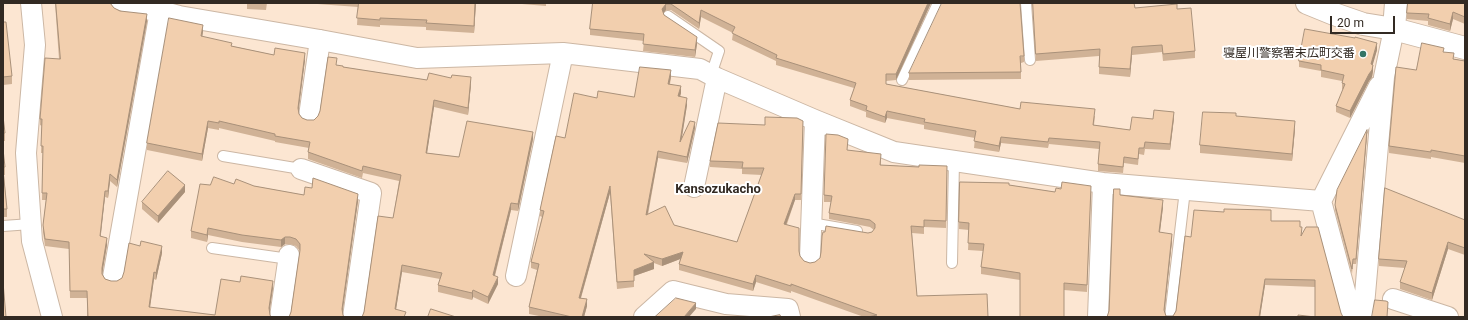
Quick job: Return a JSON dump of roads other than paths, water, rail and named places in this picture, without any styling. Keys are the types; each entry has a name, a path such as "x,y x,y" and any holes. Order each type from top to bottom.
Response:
{"main road":[{"path":"1308,3 1363,24 1394,29 1465,48"},
{"path":"1394,29 1396,3"}],"street":[{"path":"31,3 35,45 26,153 32,241 52,317"},
{"path":"121,6 160,11 179,16 417,58 563,53 700,69 714,77 894,152 1103,183 1321,201"},
{"path":"113,277 160,11"},
{"path":"1363,317 1384,77 1394,29"},
{"path":"309,116 320,40"},
{"path":"516,276 563,53"},
{"path":"694,187 714,77"},
{"path":"1352,317 1321,201 1384,77"},
{"path":"810,258 815,120"},
{"path":"301,169 371,193 353,317"},
{"path":"1098,317 1103,183"},
{"path":"280,317 289,257"},
{"path":"644,317 673,291 726,304 788,309 790,317"},
{"path":"1393,299 1448,317"}],"lane":[{"path":"902,80 938,3"},
{"path":"1026,3 1030,60"},
{"path":"668,16 719,51 714,77"},
{"path":"223,156 301,169"},
{"path":"952,264 954,161"},
{"path":"1170,317 1185,190"},
{"path":"811,223 869,233"},
{"path":"3,226 31,224"},
{"path":"212,248 289,257"}],"place":[{"name":"寝屋川警察署末広町交番","path":"1363,54"}],"district":[{"name":"Kansozukacho","path":"718,190"}]}
